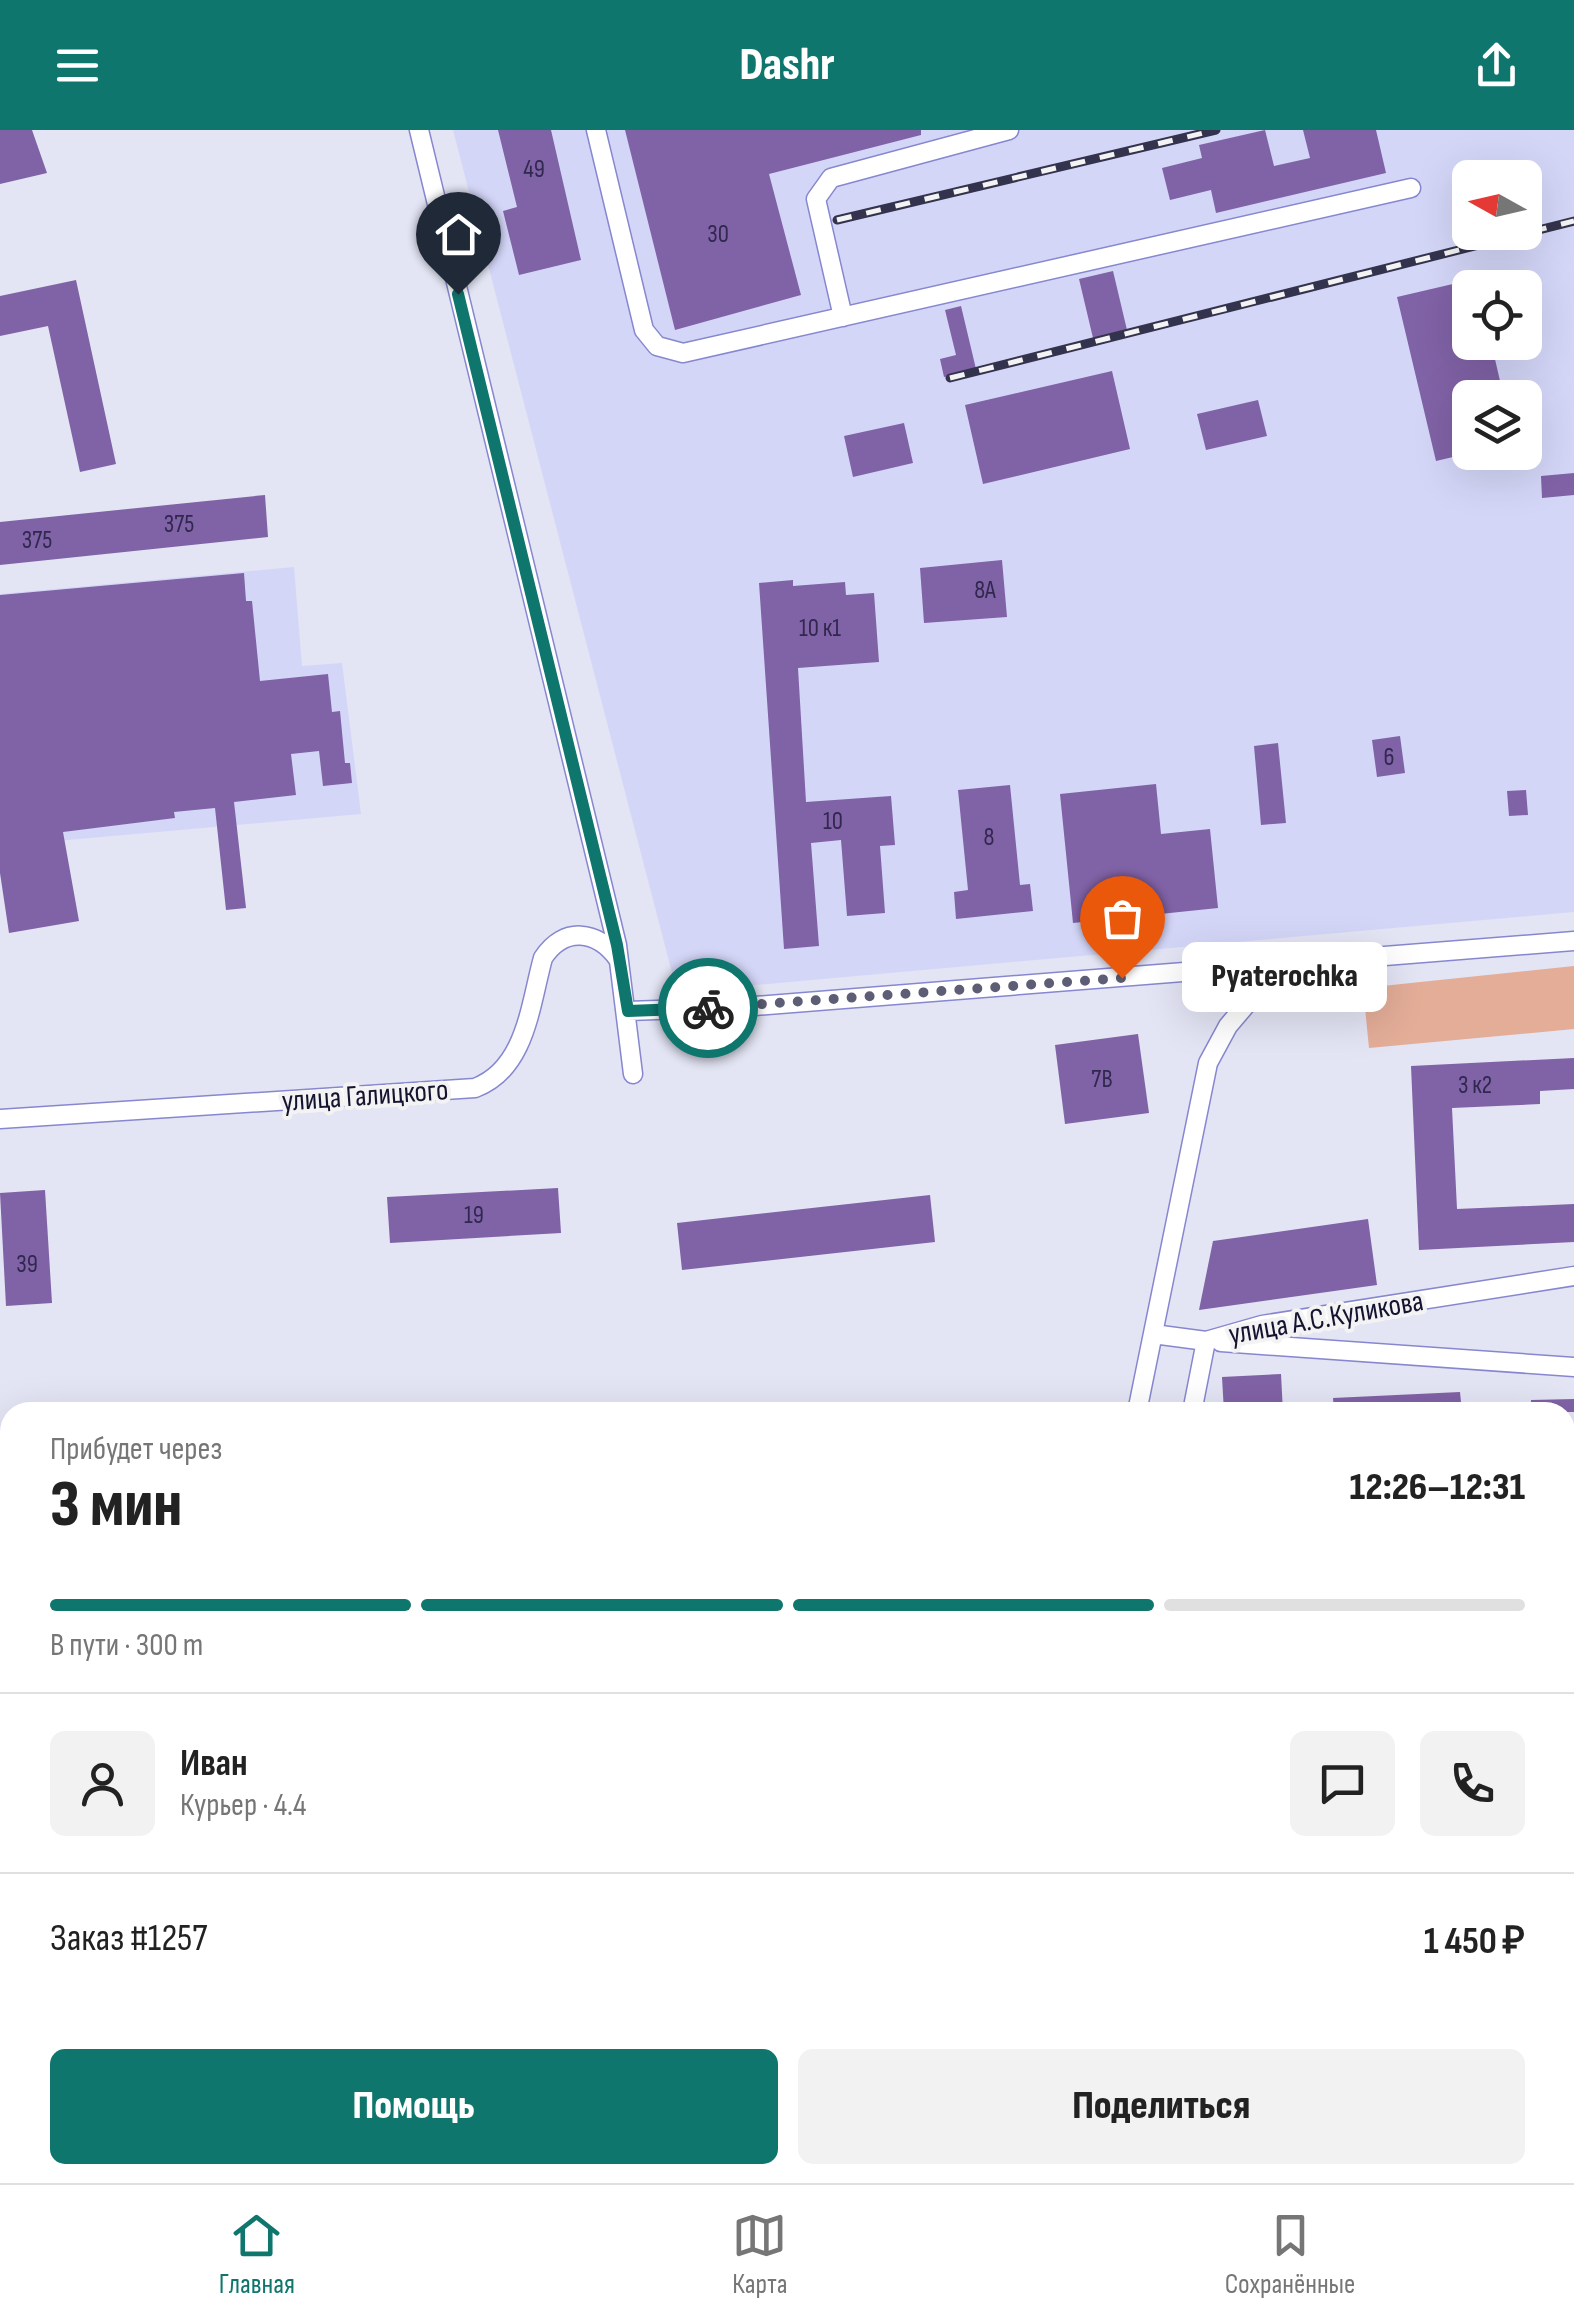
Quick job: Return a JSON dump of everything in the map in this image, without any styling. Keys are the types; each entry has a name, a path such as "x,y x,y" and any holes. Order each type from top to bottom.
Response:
{"street":[{"path":"419,130 621,964 633,1074"},
{"path":"596,130 644,330 657,346 683,353 1411,188"},
{"path":"843,316 816,200 831,178 1009,130"},
{"name":"улица Галицкого","path":"0,1119 475,1088 506,1071 516,1054 543,958 551,946 564,937 592,936 604,942 621,964"},
{"path":"628,1011 1278,967 1574,942"},
{"path":"1139,1402 1208,1063 1228,1026 1278,967"},
{"name":"улица А.С.Куликова","path":"1206,1341 1262,1325 1574,1276"},
{"path":"1153,1334 1206,1341 1194,1402"},
{"name":"улица А.С.Куликова","path":"1206,1341 1574,1368"}],"shaded area":[{"path":"453,130 1574,130 1574,912 677,992"},
{"path":"294,567 302,666 342,663 361,814 0,846 0,594"},
{"path":"1574,966 1574,1029 1369,1048 1363,988"}],"building":[{"path":"0,130 32,130 47,173 0,184"},
{"path":"498,130 551,130 581,260 519,275 503,211 517,207"},
{"path":"625,130 921,130 921,135 769,174 801,295 675,330"},
{"path":"1265,130 1274,166 1310,158 1303,130 1376,130 1386,173 1216,213 1211,190 1170,200 1162,168 1202,158 1199,145"},
{"path":"1113,271 1127,330 1093,338 1079,279"},
{"path":"76,280 116,464 80,472 48,326 0,336 0,296"},
{"path":"1452,284 1452,360 1495,360 1500,380 1452,380 1452,457 1436,461 1397,297"},
{"path":"961,306 976,369 944,377 940,359 956,355 945,310"},
{"path":"1112,371 1130,449 983,484 965,405"},
{"path":"1258,400 1267,436 1206,450 1197,414"},
{"path":"904,423 913,463 853,477 844,436"},
{"path":"1574,473 1574,495 1542,498 1541,476"},
{"path":"265,495 268,537 0,565 0,522"},
{"path":"1002,560 1007,617 924,623 920,568"},
{"path":"244,573 246,601 252,601 260,681 328,674 332,712 340,711 345,763 350,763 352,783 323,786 319,751 291,754 296,795 234,802 246,908 226,910 215,808 174,812 175,818 63,832 79,921 9,933 0,873 0,595"},
{"path":"793,580 793,586 845,582 846,595 874,593 879,662 798,668 806,802 891,796 895,845 880,846 885,913 847,916 841,840 811,843 819,946 784,949 759,583"},
{"path":"1400,736 1405,773 1377,777 1372,740"},
{"path":"1278,743 1286,823 1261,825 1254,746"},
{"path":"1156,784 1161,834 1210,829 1218,908 1073,923 1060,794"},
{"path":"1010,785 1020,885 1030,884 1033,911 956,919 954,892 968,890 958,790"},
{"path":"1526,790 1528,815 1509,816 1507,791"},
{"path":"1138,1034 1149,1113 1065,1124 1055,1045"},
{"path":"1574,1058 1574,1089 1540,1091 1540,1104 1452,1108 1457,1209 1574,1204 1574,1242 1419,1250 1411,1066"},
{"path":"558,1188 561,1233 390,1243 387,1197"},
{"path":"45,1190 52,1303 6,1306 0,1193"},
{"path":"930,1195 935,1242 682,1270 677,1223"},
{"path":"1368,1219 1377,1285 1199,1310 1213,1241"},
{"path":"1281,1374 1282,1402 1223,1402 1222,1377"},
{"path":"1460,1392 1461,1402 1333,1402 1333,1398"},
{"path":"1574,1399 1574,1402 1531,1402"}],"railway":[{"path":"837,220 1216,130"},
{"path":"950,378 1574,221"}],"way so far":[{"path":"708,1008 1122,978"}],"place":[{"name":"Pyaterochka","path":"1122,978"}],"route":[{"path":"458,294 617,945 628,1011 708,1008"}]}
